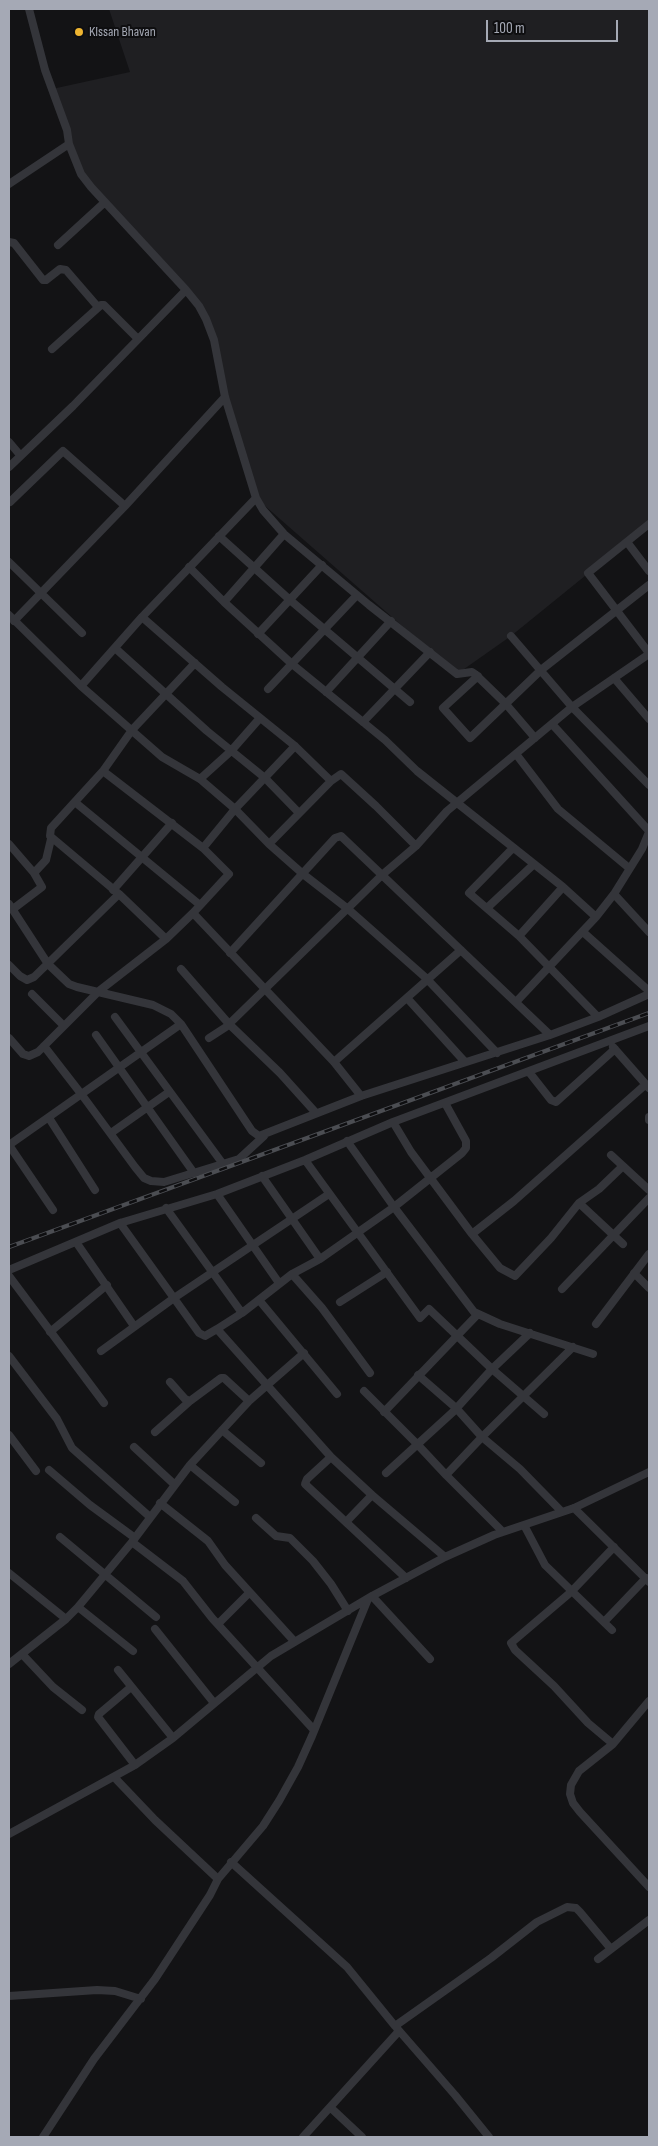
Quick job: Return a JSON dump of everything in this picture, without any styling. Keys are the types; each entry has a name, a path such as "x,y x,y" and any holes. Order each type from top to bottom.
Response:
{"street":[{"path":"28,9 45,70 67,130 69,144 81,174 186,290 199,306 209,326 214,340 225,397 256,498 262,510 284,534 457,674 472,672 478,676 505,703 535,738"},
{"path":"9,184 69,144"},
{"path":"58,244 105,202"},
{"path":"9,242 14,242 43,280 46,280 60,269 66,270 98,307"},
{"path":"9,466 73,406 137,338 186,290"},
{"path":"52,349 98,307 104,305 137,338"},
{"path":"225,397 41,594 11,618 81,686 162,757 200,779 303,874 348,909 426,978 497,1053"},
{"path":"9,442 20,455"},
{"path":"10,502 63,451 125,506"},
{"path":"81,686 142,617 256,498"},
{"path":"209,1038 229,1024 382,875 416,846 447,811 572,707 649,653 588,573 649,524"},
{"path":"224,602 284,534"},
{"path":"219,536 290,600 410,702"},
{"path":"627,542 649,570"},
{"path":"9,562 82,633"},
{"path":"258,634 322,565"},
{"path":"189,567 292,664 363,722 417,771 563,887 596,917"},
{"path":"478,676 443,708 470,738 541,670 649,584"},
{"path":"268,689 357,595"},
{"path":"142,617 295,746 331,781"},
{"path":"326,692 390,621"},
{"path":"512,636 572,707 649,785"},
{"path":"115,648 207,731 265,778 299,813"},
{"path":"363,722 430,652"},
{"path":"34,873 46,860 51,839 51,828 76,803 103,771 132,730 195,663"},
{"path":"614,678 649,719"},
{"path":"200,779 231,751 260,718"},
{"path":"516,1002 583,932 614,894 642,849 649,832 552,724"},
{"path":"202,848 234,809 295,746"},
{"path":"516,754 558,809 629,868"},
{"path":"9,1038 23,1054 29,1056 38,1052 99,991 166,939 229,874 202,848 103,771"},
{"path":"269,844 331,781 341,774 416,846"},
{"path":"76,803 200,905"},
{"path":"9,965 27,980 34,977 116,892 142,857 172,824"},
{"path":"230,953 339,836 550,1035"},
{"path":"51,839 116,892 166,939"},
{"path":"9,844 34,873 42,887 11,907 48,964 70,984 77,987 153,1005 171,1014 181,1024 252,1131 256,1135 264,1136"},
{"path":"513,848 469,893 519,936 598,1017"},
{"path":"642,849 649,856"},
{"path":"487,908 533,865"},
{"path":"519,936 563,887"},
{"path":"614,894 647,926"},
{"path":"193,913 334,1062 361,1096"},
{"path":"44,1046 140,1173 151,1181 164,1182 239,1159 264,1136 316,1113 361,1096 550,1035 598,1017 649,993 583,932"},
{"path":"334,1062 407,998 426,978 461,950"},
{"path":"181,970 229,1024 280,1073 316,1113"},
{"path":"32,994 64,1026"},
{"path":"407,998 465,1062"},
{"path":"115,1018 223,1164"},
{"path":"53,1210 9,1145 181,1024"},
{"path":"9,1270 120,1223 217,1194 305,1160 393,1122 649,1026"},
{"path":"96,1035 194,1173"},
{"path":"472,1234 528,1189 647,1087 609,1042"},
{"path":"529,1072 551,1100 556,1102 615,1049"},
{"path":"110,1133 169,1092"},
{"path":"120,1223 202,1336 205,1336 242,1313 292,1274 320,1259 358,1233 431,1179 466,1148 466,1141 445,1103"},
{"path":"49,1118 95,1190"},
{"path":"393,1122 411,1152 472,1234 500,1268 516,1276 551,1238 578,1203 599,1189 623,1166"},
{"path":"347,1141 394,1207 474,1312 593,1354"},
{"path":"611,1155 649,1190"},
{"path":"305,1160 420,1318 429,1309 492,1369 544,1414"},
{"path":"262,1176 320,1259"},
{"path":"217,1194 280,1284"},
{"path":"101,1351 174,1298 330,1194"},
{"path":"562,1289 649,1198"},
{"path":"578,1203 623,1244"},
{"path":"166,1208 242,1313"},
{"path":"76,1242 134,1326"},
{"path":"596,1324 649,1254"},
{"path":"340,1302 387,1272"},
{"path":"634,1273 649,1288"},
{"path":"292,1274 322,1308 370,1373"},
{"path":"9,1276 104,1403"},
{"path":"50,1332 107,1286"},
{"path":"259,1300 337,1394"},
{"path":"384,1412 478,1314"},
{"path":"217,1329 331,1456 372,1495 445,1557"},
{"path":"386,1473 456,1408 492,1369 530,1333"},
{"path":"446,1475 573,1347"},
{"path":"9,1664 66,1619 78,1607 190,1466 222,1430 249,1401 304,1353"},
{"path":"9,1356 57,1419 72,1448 150,1517"},
{"path":"418,1375 456,1408 482,1437 520,1469 562,1512"},
{"path":"155,1432 190,1401 221,1378 224,1378 249,1401"},
{"path":"170,1382 190,1401"},
{"path":"364,1391 502,1531"},
{"path":"222,1430 261,1463"},
{"path":"9,1435 36,1471"},
{"path":"134,1447 175,1485"},
{"path":"331,1456 307,1479 305,1484 406,1578"},
{"path":"190,1466 235,1502"},
{"path":"49,1470 183,1581 218,1624 314,1730"},
{"path":"9,1834 115,1778 135,1765 173,1738 257,1667 294,1642 370,1597 445,1557 502,1531 574,1508 649,1472"},
{"path":"346,1522 372,1495"},
{"path":"160,1503 208,1540 224,1565 294,1642"},
{"path":"574,1508 648,1580 604,1622"},
{"path":"256,1518 276,1536 290,1538 307,1555 323,1572 348,1611"},
{"path":"524,1525 539,1556 571,1592 612,1630"},
{"path":"60,1537 156,1618"},
{"path":"613,1744 588,1723 554,1686 511,1646 514,1640 571,1592 614,1547"},
{"path":"9,1573 66,1619"},
{"path":"218,1624 249,1593"},
{"path":"370,1597 430,1659"},
{"path":"47,2136 94,2059 141,1999 202,1907 218,1879 263,1826 298,1767 370,1597"},
{"path":"78,1607 133,1651"},
{"path":"155,1629 214,1703"},
{"path":"22,1654 53,1687 82,1710"},
{"path":"118,1670 173,1738"},
{"path":"131,1687 99,1714 98,1717 135,1765"},
{"path":"649,1701 613,1744 579,1771 571,1785 570,1794 573,1803 580,1812 649,1887"},
{"path":"115,1778 155,1820 218,1879"},
{"path":"231,1862 347,1967 489,2137"},
{"path":"303,2137 331,2108 397,2029 537,1922 566,1907 576,1908 610,1949"},
{"path":"598,1959 649,1920"},
{"path":"9,1996 97,1990 115,1992 141,1999"},
{"path":"331,2108 362,2137"}],"shaded area":[{"path":"109,9 649,9 649,524 511,636 457,674 256,498 206,319 81,174 52,89 130,72"}],"railway":[{"path":"9,1247 649,1013"}],"place":[{"name":"KIssan Bhavan","path":"79,32"}]}
